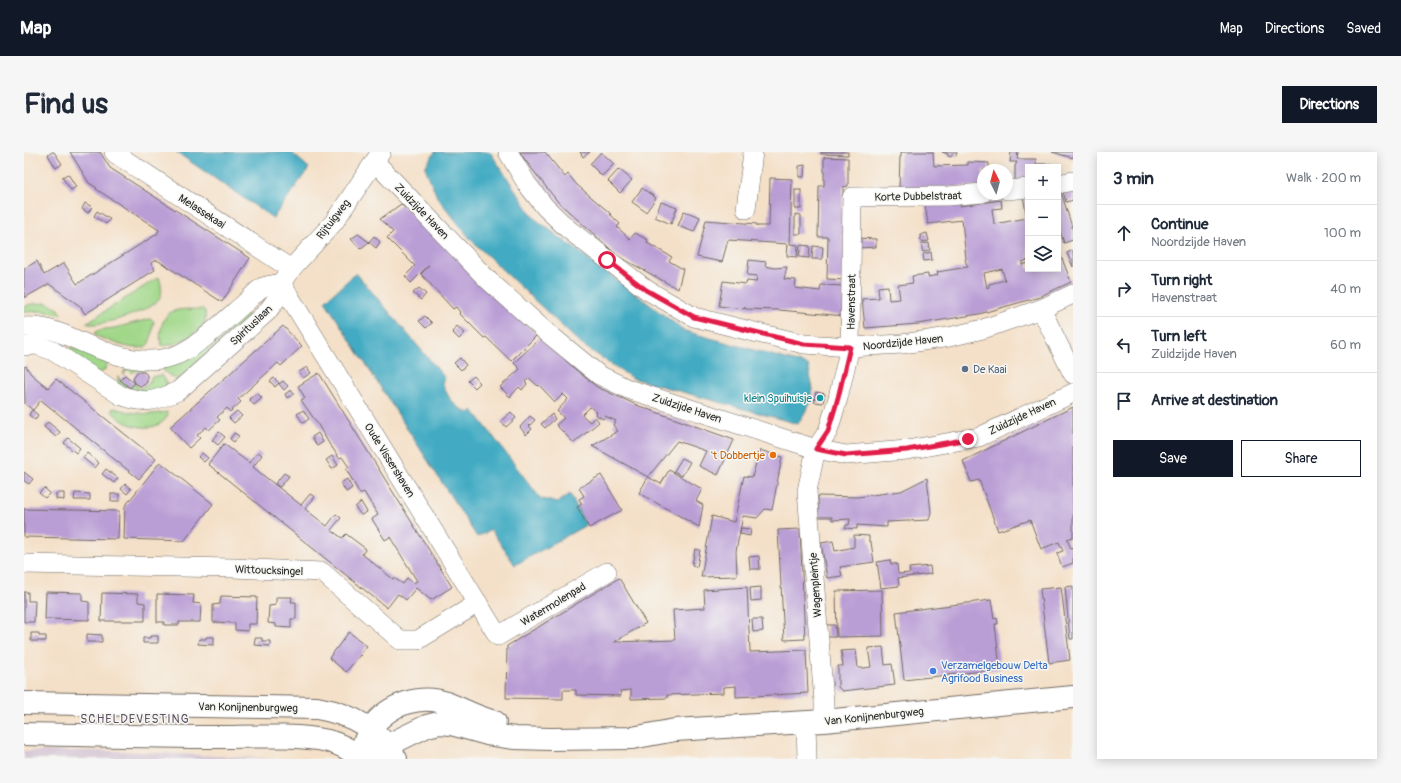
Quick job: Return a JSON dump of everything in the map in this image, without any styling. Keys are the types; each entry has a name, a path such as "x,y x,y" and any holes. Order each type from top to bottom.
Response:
{"main road":[{"name":"Van Konijnenburgweg","path":"358,758 392,752 427,726 438,723 451,724 504,738 632,738 675,730 815,722 1073,697"},
{"name":"Van Konijnenburgweg","path":"358,758 371,729 380,718 393,709 415,700 424,699 440,701 482,718 506,723 632,724 675,730"},
{"name":"Van Konijnenburgweg","path":"24,703 317,708 335,711 371,729 392,752"},
{"path":"24,734 317,739 336,743 358,758"}],"street":[{"name":"Melassekaai","path":"114,152 286,276"},
{"name":"Noordzijde Haven","path":"508,152 527,184 545,208 568,229 646,290 694,317 804,344 850,347 902,344 949,337 983,329 1042,309 1073,294"},
{"path":"746,209 753,152"},
{"name":"Rijtuigweg","path":"286,276 334,222 378,157"},
{"name":"Zuidzijde Haven","path":"378,157 487,279 544,330 599,375 628,389 816,449 846,455 907,450 979,437 1073,392"},
{"path":"1061,183 1073,181"},
{"path":"1013,189 1025,188"},
{"name":"Korte Dubbelstraat","path":"852,197 948,196 977,194"},
{"name":"Havenstraat","path":"816,449 828,431 838,398 850,347 852,197"},
{"name":"Spirituslaan","path":"24,327 35,326 52,330 110,354 124,358 138,360 171,357 184,351 203,338 263,287 286,276"},
{"name":"Spirituslaan","path":"24,346 37,345 52,351 120,395 132,399 147,401 160,399 178,391 267,312 278,297 286,276"},
{"name":"Oude Vissershaven","path":"286,276 498,636"},
{"path":"1042,309 1073,374"},
{"name":"Wagenpleintje","path":"807,759 815,722 824,702 807,491 816,449"},
{"name":"Wittoucksingel","path":"24,564 233,568 322,572 400,640 418,640 478,603"},
{"name":"Watermolenpad","path":"498,636 607,572"}],"shaded area":[{"path":"24,751 118,751 279,759 24,759"}],"green space":[{"path":"159,277 161,296 149,307 113,321 92,324 86,323"},
{"path":"47,303 59,309 61,313 42,311 24,312 24,307 31,304"},
{"path":"203,309 205,311 205,322 197,331 171,345 161,345 161,330 166,316 174,311"},
{"path":"245,312 248,317 177,380 163,370 162,363"},
{"path":"150,319 154,321 150,341 145,347 132,348 124,346 96,336 95,333 99,330 114,328"},
{"path":"71,347 148,369 132,373 128,369 123,375 126,367 109,360 104,371 95,374 69,352"},
{"path":"162,375 167,383 167,388 159,394 118,388 118,376 120,380 130,388 135,383 137,385 136,387 141,388 148,384 151,377"},
{"path":"114,408 153,414 167,412 168,415 163,422 156,425 140,427 131,425 117,417 112,411"}],"water":[{"path":"176,152 291,152 309,168 273,218"},
{"path":"435,152 490,152 534,218 685,331 808,365 813,389 811,402 798,424 632,378 581,344 472,241 437,197 425,167"},
{"path":"356,273 445,378 442,382 452,401 469,413 473,410 540,498 557,503 570,494 586,525 515,565 491,530 477,537 325,301"}],"building":[{"path":"54,152 62,164 56,168 48,155"},
{"path":"70,152 100,152 110,168 250,258 222,302 157,260 151,263 155,270 85,314 80,306 49,284 24,298 24,269 37,261 44,275 64,263 77,284 157,234 159,230 89,183"},
{"path":"520,152 545,152 565,177 568,174 577,185 610,213 620,224 617,227 630,239 635,233 648,240 647,243 672,257 669,261 683,269 678,289 618,256 558,202"},
{"path":"580,152 590,152 583,157"},
{"path":"601,152 614,164 602,176 590,164"},
{"path":"821,152 848,152 848,155 821,154"},
{"path":"901,152 933,152 934,166 968,165 968,162 989,164 977,164 977,186 899,189"},
{"path":"942,152 957,152 956,156 952,155 951,157"},
{"path":"1011,152 1018,152 1017,159 1036,159 1036,164 1025,164 1025,182 1015,183 1015,166 1017,162 1010,162"},
{"path":"1052,152 1073,152 1073,158"},
{"path":"824,157 848,158 848,186 843,187 843,237 846,280 827,279 828,237 818,237 819,186 824,186"},
{"path":"805,165 804,177 799,177 799,166"},
{"path":"619,169 632,180 620,193 608,181"},
{"path":"68,174 76,187 71,190 62,177"},
{"path":"770,178 792,179 790,244 798,245 797,257 787,256 788,244 728,240 722,262 697,257 706,220 769,226"},
{"path":"1073,186 1073,200 1066,202 1062,189"},
{"path":"642,188 656,198 646,212 632,202"},
{"path":"795,190 801,190 801,209 795,209"},
{"path":"1061,192 1073,230 1073,240 1064,243 1061,234"},
{"path":"1023,196 1025,196 1025,200 1025,207"},
{"path":"1001,200 1002,208 992,209 994,224 1025,218 1025,261 1022,262 1022,265 1025,264 1025,272 1061,272 1061,256 1071,282 1043,296 979,314 918,324 865,328 862,299 879,298 878,287 888,286 889,300 900,299 898,285 913,283 912,276 928,274 928,277 938,275 937,272 968,267 965,260 962,220 928,224 925,205 959,202 960,206","holes":["1002,269 1005,280 989,284 989,287 987,288 984,273"]},
{"path":"661,202 677,208 671,224 655,217"},
{"path":"85,203 92,207 88,213 82,209"},
{"path":"401,204 537,335 511,361 486,337 484,338 459,313 460,312 456,307 453,309 421,274 429,265 411,283 405,276 415,266 387,238 393,232 380,219"},
{"path":"97,211 110,219 106,224 94,216"},
{"path":"684,211 700,217 694,232 678,226"},
{"path":"795,214 801,215 801,234 795,234"},
{"path":"927,233 929,241 921,242 920,235"},
{"path":"358,234 369,242 360,249 351,239"},
{"path":"374,236 380,242 376,248 369,242"},
{"path":"857,238 876,239 876,247 858,248"},
{"path":"929,243 930,250 923,252 921,244"},
{"path":"800,245 810,246 809,258 799,257"},
{"path":"813,246 823,247 822,259 812,259"},
{"path":"1073,250 1073,267 1067,253"},
{"path":"931,252 932,260 924,261 923,254"},
{"path":"749,260 766,262 765,266 775,268 787,267 784,279 796,280 795,288 820,291 821,285 846,286 845,316 719,306 723,281 746,284 747,281 756,282 757,276 747,275"},
{"path":"419,288 426,294 421,300 413,293"},
{"path":"425,316 432,323 426,328 419,321"},
{"path":"283,326 302,346 281,366 278,363 238,399 241,402 230,412 227,408 217,417 220,420 209,430 206,427 197,435 200,438 189,448 170,427"},
{"path":"457,326 465,333 459,339 452,332"},
{"path":"541,337 576,370 597,387 639,406 734,440 718,475 699,466 706,451 677,441 648,477 592,446 618,431 613,425 616,421 605,416 603,419 596,415 597,412 590,407 582,415 590,422 595,417 599,422 574,443 556,425 564,418 557,411 568,399 563,394 555,402 539,385 538,386 529,378 525,382 527,384 522,390 519,387 510,397 500,387 520,369 514,363"},
{"path":"460,358 466,365 461,370 454,363"},
{"path":"26,366 31,374 48,388 56,379 156,459 139,479 41,400 33,410 25,404 24,367"},
{"path":"307,367 311,373 303,378 299,372"},
{"path":"137,372 144,372 147,375 147,382 144,385 140,386 135,383 133,378"},
{"path":"319,373 452,587 431,600 416,588 406,600 398,594 387,608 208,464 224,444 249,463 258,452 262,455 253,467 264,476 301,505 310,494 315,497 305,509 327,526 336,514 341,518 331,530 342,538 346,534 366,549 362,554 393,579 394,578 403,584 407,578 413,583 417,581 390,537 385,540 372,519 378,515 364,492 360,494 346,469 349,467 342,457 339,458 331,447 301,400 305,398 298,386"},
{"path":"125,375 135,383 130,388 120,380"},
{"path":"474,376 480,383 475,388 468,381"},
{"path":"274,378 279,383 275,387 270,381"},
{"path":"283,381 288,386 284,390 279,384"},
{"path":"291,390 294,394 287,398 285,394"},
{"name":"klein Spuihuisje","path":"816,392 825,394 823,403 814,402"},
{"path":"257,393 262,398 254,405 249,399"},
{"path":"1073,407 1073,537 1067,539 1071,549 1073,548 1073,563 1062,567 1057,553 1063,551 1059,542 1041,549 1030,520 998,531 979,480 971,482 963,461"},
{"path":"32,410 38,415 35,420 29,415"},
{"path":"303,410 309,419 303,423 297,414"},
{"path":"237,411 242,416 234,423 229,418"},
{"path":"511,412 516,418 506,427 501,421"},
{"path":"552,414 555,419 545,428 541,424"},
{"path":"530,416 535,420 529,426 532,429 526,435 520,427"},
{"path":"48,422 60,432 56,437 44,427"},
{"path":"219,432 225,437 218,445 212,440"},
{"path":"234,433 239,436 234,442 230,439"},
{"path":"318,433 323,442 317,446 312,437"},
{"path":"68,438 80,448 76,453 64,443"},
{"path":"760,450 782,457 772,510 765,509 757,518 743,516 736,551 737,576 701,577 712,516 734,522 744,476 752,477"},
{"path":"87,453 99,463 95,468 83,458"},
{"path":"202,453 208,458 204,462 198,457"},
{"path":"332,456 338,465 332,469 326,460"},
{"path":"682,458 690,462 682,476 674,471"},
{"path":"160,462 213,504 184,541 124,539 125,506"},
{"path":"106,469 118,478 114,483 102,474"},
{"path":"669,470 702,489 696,501 703,505 699,527 639,493 648,477 661,484"},
{"path":"24,472 33,479 29,484 24,481"},
{"path":"284,473 289,476 280,487 275,484"},
{"path":"601,475 622,510 589,528 577,507 582,504 579,499 584,496 579,488"},
{"path":"927,478 931,512 929,520 887,522 887,527 857,525 857,529 845,528 846,525 849,525 850,519 832,520 832,517 818,517 818,496 858,497 901,491"},
{"path":"347,479 352,488 346,492 341,483"},
{"path":"125,484 131,489 127,494 121,489"},
{"path":"44,488 50,493 45,498 39,493"},
{"path":"56,493 64,493 64,500 56,499"},
{"path":"75,493 90,494 90,500 74,500"},
{"path":"111,494 119,494 119,501 111,501"},
{"path":"361,502 367,512 361,515 355,507"},
{"path":"24,509 119,511 118,539 24,537"},
{"path":"741,528 751,529 750,536 740,534"},
{"path":"800,529 805,639 784,640 778,530"},
{"path":"854,535 869,536 874,562 840,567 842,576 827,578 821,543 833,541 835,551 854,547"},
{"path":"695,549 700,550 697,567 692,565"},
{"path":"759,556 760,569 750,569 749,557"},
{"path":"890,560 891,564 897,564 898,574 910,573 909,568 930,566 931,574 898,578 899,586 881,588 877,562"},
{"path":"619,578 646,623 614,642 675,640 673,610 705,608 704,590 747,587 750,652 806,650 808,693 736,697 736,686 724,687 724,693 667,695 667,698 631,699 631,690 620,691 621,696 576,695 576,690 563,690 563,699 506,698 507,646"},
{"path":"1073,586 1073,639 1070,639 1065,587"},
{"path":"761,587 761,600 751,601 750,588"},
{"path":"1061,587 1070,660 1049,663 1040,589"},
{"path":"882,590 883,636 837,637 836,591"},
{"path":"24,592 28,592 28,601 35,601 34,622 24,622"},
{"path":"46,592 82,593 82,601 89,602 89,620 45,619"},
{"path":"102,593 138,594 138,602 145,603 145,621 101,621"},
{"path":"157,594 194,595 193,603 201,604 200,622 179,622 179,625 164,625 164,622 157,622"},
{"path":"221,596 257,597 256,624 248,624 248,631 235,630 235,623 213,622 213,605 220,604"},
{"path":"276,597 292,597 291,602 296,602 296,619 291,619 291,628 276,627 276,624 268,623 269,606 276,605"},
{"path":"991,600 994,619 997,618 998,624 995,624 1000,669 904,680 896,612"},
{"path":"752,619 762,619 763,631 753,632"},
{"path":"827,625 835,625 836,637 827,637"},
{"path":"349,632 367,646 361,654 362,655 360,655 346,672 329,658"},
{"path":"31,633 39,633 39,636 46,636 46,641 31,641"},
{"path":"87,634 102,635 102,642 87,642"},
{"path":"150,636 158,636 158,643 143,643 143,638 150,638"},
{"path":"206,637 214,637 214,645 198,644 199,639 206,639"},
{"path":"255,638 262,638 262,641 270,641 270,646 254,645"},
{"path":"883,647 885,665 892,664 895,685 842,691 838,687 838,666 843,666 841,651 856,650 858,668 864,668 871,667 868,648"}],"place":[{"name":"De Kaai","path":"965,369"},
{"name":"klein Spuihuisje","path":"820,398"},
{"name":"'t Dobbertje","path":"773,455"},
{"name":"Verzamelgebouw Delta Agrifood Business","path":"933,671"}],"district":[{"name":"SCHELDEVESTING","path":"135,719"}],"route":[{"path":"607,260 646,290 694,317 804,344 850,347 838,398 828,431 816,449 846,455 907,450 968,439"}]}
